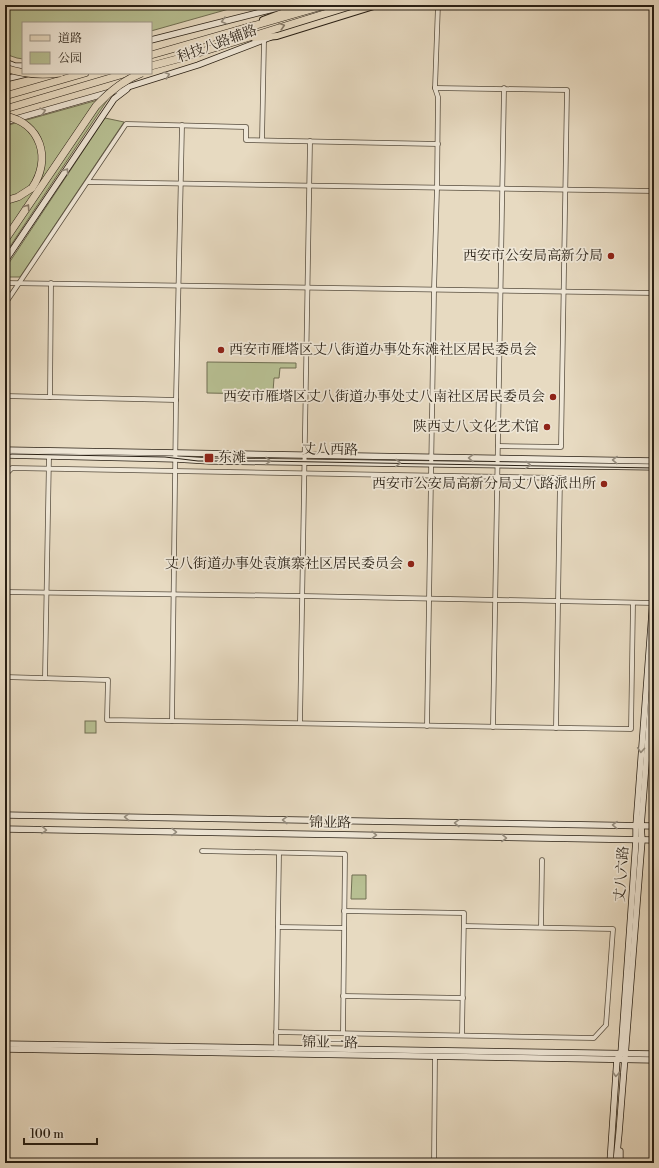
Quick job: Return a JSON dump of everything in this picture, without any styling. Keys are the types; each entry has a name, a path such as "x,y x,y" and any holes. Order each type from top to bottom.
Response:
{"highway":[{"path":"152,55 326,5"},
{"path":"152,69 240,39 353,5"},
{"path":"152,66 185,57"},
{"path":"5,68 22,73"},
{"path":"34,74 54,74"},
{"path":"5,96 82,74"},
{"path":"5,109 124,74"},
{"path":"5,240 96,106 105,96 123,82 140,74"},
{"path":"5,116 23,123 33,131 39,140 42,163 40,172 32,188 18,197 5,201"}],"main road":[{"name":"科技八路辅路","path":"152,40 264,8 289,5"},
{"path":"231,32 303,5"},
{"path":"240,39 277,36 377,5"},
{"name":"科技八路辅路","path":"5,122 128,87 198,65 277,36"},
{"path":"5,62 15,66 22,66"},
{"path":"5,80 25,74"},
{"path":"5,261 114,99 128,87"},
{"name":"丈八西路","path":"5,450 176,456 209,460 305,458 431,460 654,467"},
{"name":"丈八西路","path":"5,455 176,456"},
{"name":"丈八西路","path":"498,462 654,461"},
{"name":"丈八六路","path":"616,1163 619,1133 622,1057 639,840 654,586"},
{"name":"丈八六路","path":"639,826 654,664"},
{"name":"锦业路","path":"5,815 654,826"},
{"name":"锦业路","path":"5,829 654,840"},
{"name":"锦业一路","path":"5,1044 622,1057 654,1060"},
{"name":"锦业一路","path":"5,1049 435,1056 622,1057 654,1054"},
{"name":"丈八六路","path":"610,1163 612,1122 622,1057"},
{"path":"606,1163 612,1122"},
{"path":"619,1133 620,1163"}],"street":[{"path":"427,726 434,290 438,144 438,97 435,88 438,5"},
{"path":"262,140 264,40"},
{"path":"435,88 567,90 561,447 498,446"},
{"path":"493,727 504,88"},
{"path":"5,304 126,124 246,127 246,140 438,144"},
{"path":"172,721 175,594 176,400 182,125"},
{"path":"300,723 305,458 306,287 310,141"},
{"path":"88,182 654,191"},
{"path":"5,283 654,293"},
{"path":"50,397 51,283"},
{"path":"5,396 176,400"},
{"path":"45,678 49,456"},
{"path":"5,475 12,468 560,478 556,728"},
{"path":"5,592 558,600 653,603"},
{"path":"5,677 108,680 107,720 631,729 633,602"},
{"path":"202,851 345,854 343,1033"},
{"path":"276,1050 279,853"},
{"path":"542,860 542,928"},
{"path":"344,911 464,913 462,1035"},
{"path":"276,1032 594,1038 606,1025 613,929 464,926"},
{"path":"278,927 344,928"},
{"path":"343,996 463,998"},
{"path":"434,1163 435,1056"}],"green space":[{"path":"5,5 243,5 152,31 152,22 22,22 22,59 5,54"},
{"path":"105,98 108,99 5,254 5,126"},
{"path":"105,118 124,122 20,277 5,277 5,269"},
{"path":"207,362 296,363 296,368 280,368 279,378 274,378 273,392 262,394 207,393"},
{"path":"85,721 96,721 96,733 85,733"},
{"path":"352,875 366,875 366,899 351,899"}],"tram line":[{"path":"5,455 165,457 198,461 654,468"}],"place":[{"name":"西安市公安局高新分局","path":"611,256"},
{"name":"西安市雁塔区丈八街道办事处东滩社区居民委员会","path":"221,350"},
{"name":"西安市雁塔区丈八街道办事处丈八南社区居民委员会","path":"553,397"},
{"name":"陕西丈八文化艺术馆","path":"547,427"},
{"name":"东滩","path":"209,458"},
{"name":"西安市公安局高新分局丈八路派出所","path":"604,484"},
{"name":"丈八街道办事处袁旗寨社区居民委员会","path":"411,564"}]}
